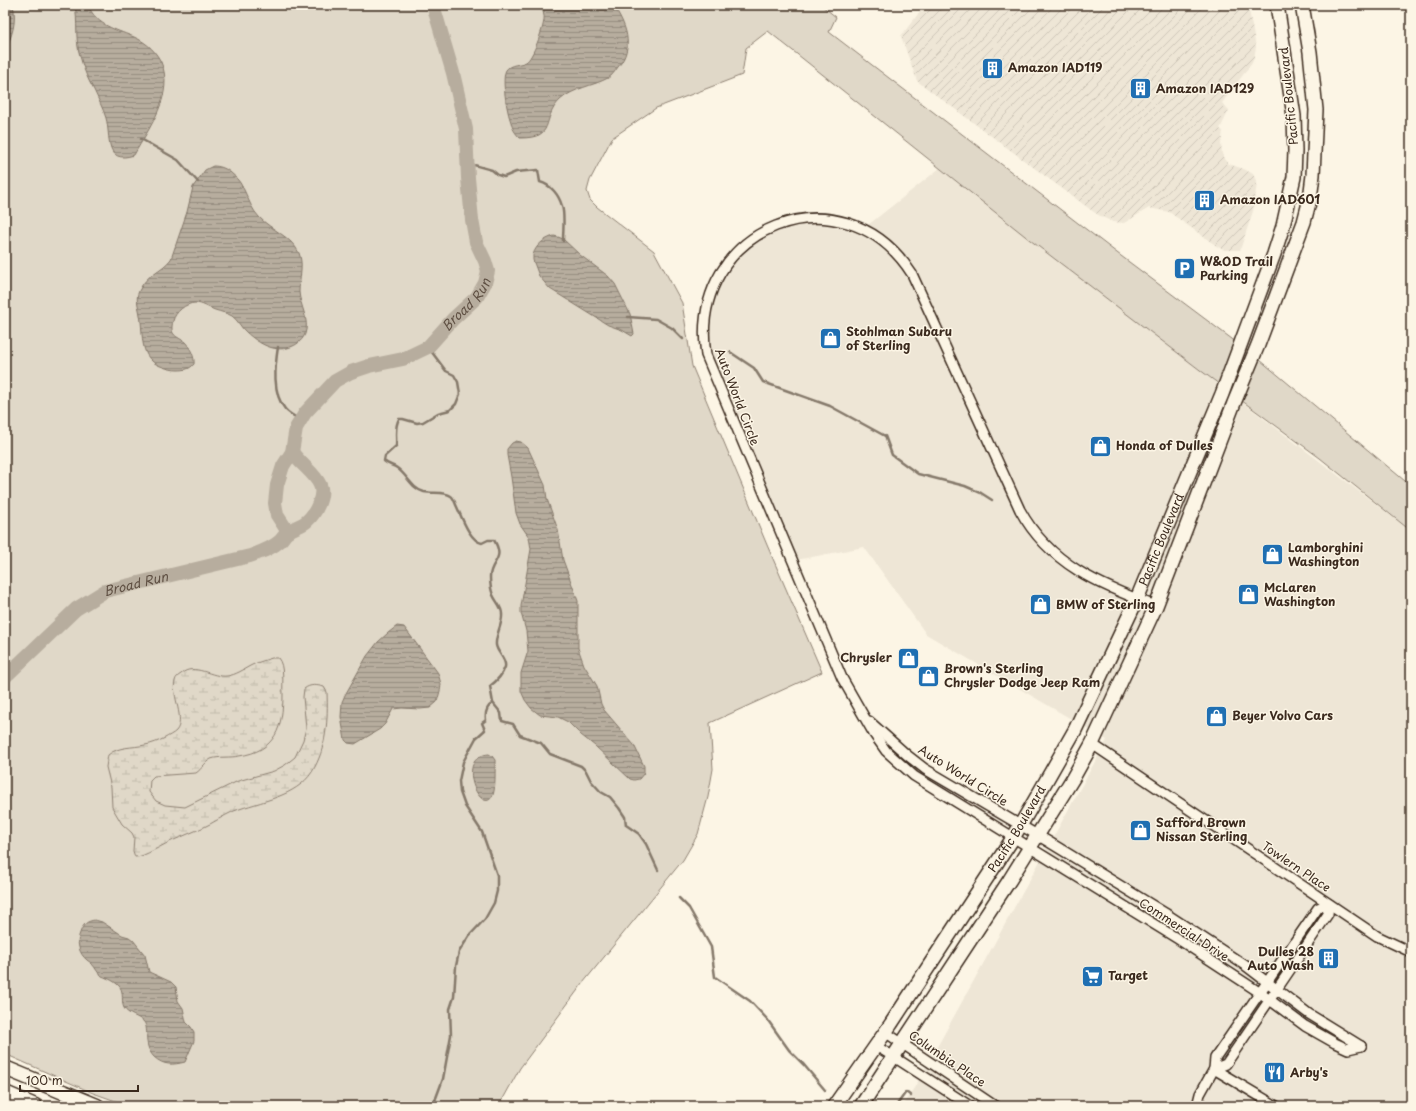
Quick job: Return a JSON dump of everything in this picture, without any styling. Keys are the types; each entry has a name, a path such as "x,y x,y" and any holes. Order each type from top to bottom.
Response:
{"main road":[{"name":"Pacific Boulevard","path":"834,1106 886,1032 1013,838 1074,730 1137,599 1222,394 1274,254 1283,226 1294,177 1294,116 1277,5"},
{"name":"Pacific Boulevard","path":"861,1106 903,1044 1074,778 1092,744 1156,606 1234,403 1258,345 1304,222 1310,198 1313,174 1316,110 1310,52 1302,5"},
{"path":"5,1068 97,1106"},
{"path":"5,1093 35,1106"}],"street":[{"name":"Auto World Circle","path":"1013,838 914,776 886,751 874,734 842,678 706,355 703,335 708,300 717,277 731,258 739,249 754,237 772,228 795,220 809,218 823,218 863,229 875,235 896,252 905,263 915,280 1020,510 1035,533 1055,554 1081,573 1137,599 1156,606"},
{"name":"Auto World Circle","path":"862,714 907,755 926,769 1038,835"},
{"name":"Towlern Place","path":"1092,744 1377,936 1411,952"},
{"name":"Commercial Drive","path":"1013,838 1165,931 1259,992 1306,1026 1334,1043 1348,1049 1361,1046 1309,1014 1214,944 1038,835"},
{"path":"1197,1106 1200,1094 1214,1069 1215,1058 1318,908 1329,904 1328,914 1226,1064 1214,1069"},
{"name":"Columbia Place","path":"886,1032 995,1106"},
{"path":"876,1046 970,1106"},
{"path":"1214,1069 1276,1106"}],"shaded area":[{"path":"5,5 13,5 14,23 12,34 5,50"},
{"path":"75,5 88,5 95,17 100,21 143,42 155,53 161,62 165,86 163,98 153,122 134,155 124,157 118,156 113,152 111,147 105,114 86,74 78,50"},
{"path":"542,5 613,5 625,28 627,36 626,52 615,72 609,77 577,90 560,100 554,107 544,131 539,135 520,138 513,128 508,111 504,88 505,74 508,68 526,62 532,55 543,24 544,17"},
{"path":"925,5 1248,5 1256,47 1254,58 1252,63 1222,103 1229,110 1220,129 1223,131 1221,144 1222,154 1225,159 1229,164 1253,174 1257,183 1253,211 1240,250 1224,250 1218,247 1169,212 1149,208 1124,223 1113,222 1100,216 917,81 901,36"},
{"path":"213,166 224,168 236,177 251,206 259,217 291,242 299,253 301,267 299,292 306,318 305,334 303,338 295,345 280,349 274,348 262,344 256,340 244,330 232,316 200,304 192,303 178,311 173,321 172,330 174,335 185,342 189,347 193,355 194,364 185,369 170,369 155,363 146,353 142,339 137,300 138,294 146,280 171,259 187,212 193,187 205,170"},
{"path":"940,168 1204,373 1411,531 1411,1106 902,1106 916,1085 1107,740 926,634 864,547 791,561 710,368 708,300 731,258 772,228 823,218 863,229"},
{"path":"554,236 563,239 580,255 608,276 615,284 630,314 634,334 632,336 622,330 608,325 550,289 539,276 533,260 533,255 536,248 541,243"},
{"path":"516,441 521,442 528,448 545,485 547,499 558,530 563,560 578,601 578,648 584,665 597,686 604,710 634,745 644,766 644,773 639,779 630,779 568,722 558,717 540,715 531,708 521,691 521,673 528,651 521,606 531,549 529,537 520,524 516,513 507,455 507,449"},
{"path":"397,626 404,627 438,673 441,684 437,702 430,708 393,709 385,724 380,729 355,744 348,743 345,740 341,717 342,702 367,656 378,642"},
{"path":"489,754 495,760 495,779 492,797 487,800 482,798 477,792 471,774 473,765 479,757"},
{"path":"95,920 102,922 133,940 145,955 149,972 171,982 176,987 178,1001 183,1008 186,1022 194,1032 194,1041 185,1062 169,1064 161,1062 154,1057 148,1047 146,1026 144,1022 124,1008 120,987 114,982 100,975 92,963 82,955 78,940 82,927 90,921"}],"green space":[{"path":"5,5 821,5 836,17 829,32 1117,253 1260,360 1411,486 1411,531 1320,458 1204,373 1030,240 768,31 746,48 742,75 656,108 612,138 590,180 587,191 590,200 597,207 654,251 682,303 692,366 822,672 710,723 713,769 708,797 698,834 683,860 583,983 520,1068 499,1106 130,1106 93,1093 5,1054"},
{"path":"272,658 278,658 282,665 283,706 279,727 275,736 269,743 252,753 236,757 211,759 196,773 154,776 150,780 149,792 156,801 165,805 185,807 238,781 274,771 285,765 295,757 303,740 306,728 303,697 304,689 309,686 316,685 324,687 327,692 327,723 321,753 312,772 297,787 287,793 234,811 202,828 139,857 135,857 133,851 134,837 132,833 122,824 112,807 111,787 106,767 108,755 116,750 150,744 165,738 176,731 180,721 174,687 175,681 177,677 186,671 197,670 215,675 227,676"}],"waterway":[{"name":"Broad Run","path":"288,532 277,515 275,503 277,485 283,466 292,452 296,428 305,413 335,381 351,372 369,366 403,359 428,347 453,319 477,297 485,283 488,271 476,242 472,220 468,178 466,129 453,73 433,5"},
{"path":"141,139 178,160 198,182"},
{"path":"467,163 492,170 498,175 504,177 516,172 538,170 540,182 548,185 557,194 561,202 564,223 563,241"},
{"path":"628,317 656,319 672,328 683,339"},
{"path":"278,347 275,371 278,395 281,403 287,411 301,420"},
{"path":"428,347 446,371 454,375 458,382 460,394 456,404 450,410 438,413 423,422 417,423 399,419 396,429 396,446 385,456 384,461 397,468 416,488 427,493 448,494 451,496 454,499 470,534 482,543 488,540 494,540 497,547 498,556 492,567 490,581 493,595 502,611 502,618 496,645 505,661 505,667 501,676 490,686 493,703 501,713 502,721 513,724 520,735 541,743 550,754 581,766 586,771 591,781 601,792 610,797 619,808 625,817 626,825 639,834 646,844 658,870"},
{"path":"730,352 754,368 763,382 830,406 885,436 892,455 918,474 965,486 992,500"},
{"name":"Broad Run","path":"5,677 76,609 105,591 250,556 273,546 288,532 305,523 313,514 318,504 321,489 315,476 292,452"},
{"path":"433,1106 443,1079 451,1035 450,1009 454,997 456,966 459,952 469,936 485,919 494,903 497,891 497,875 482,832 465,806 460,792 459,781 463,762 476,738 485,730 482,723 486,720 487,708 493,703"},
{"path":"679,898 689,908 711,947 715,977 750,1001 767,1019 789,1050 825,1090"},
{"path":"896,1106 906,1092 911,1096"}],"place":[{"name":"Amazon IAD119","path":"993,68"},
{"name":"Amazon IAD129","path":"1140,89"},
{"name":"Amazon IAD601","path":"1205,200"},
{"name":"W&OD Trail Parking","path":"1184,269"},
{"name":"Stohlman Subaru of Sterling","path":"830,339"},
{"name":"Honda of Dulles","path":"1100,446"},
{"name":"Lamborghini Washington","path":"1272,555"},
{"name":"McLaren Washington","path":"1248,595"},
{"name":"BMW of Sterling","path":"1041,605"},
{"name":"Chrysler","path":"908,658"},
{"name":"Brown's Sterling Chrysler Dodge Jeep Ram","path":"929,676"},
{"name":"Beyer Volvo Cars","path":"1216,716"},
{"name":"Safford Brown Nissan Sterling","path":"1141,830"},
{"name":"Dulles 28 Auto Wash","path":"1329,959"},
{"name":"Target","path":"1093,976"},
{"name":"Arby's","path":"1274,1073"}]}
